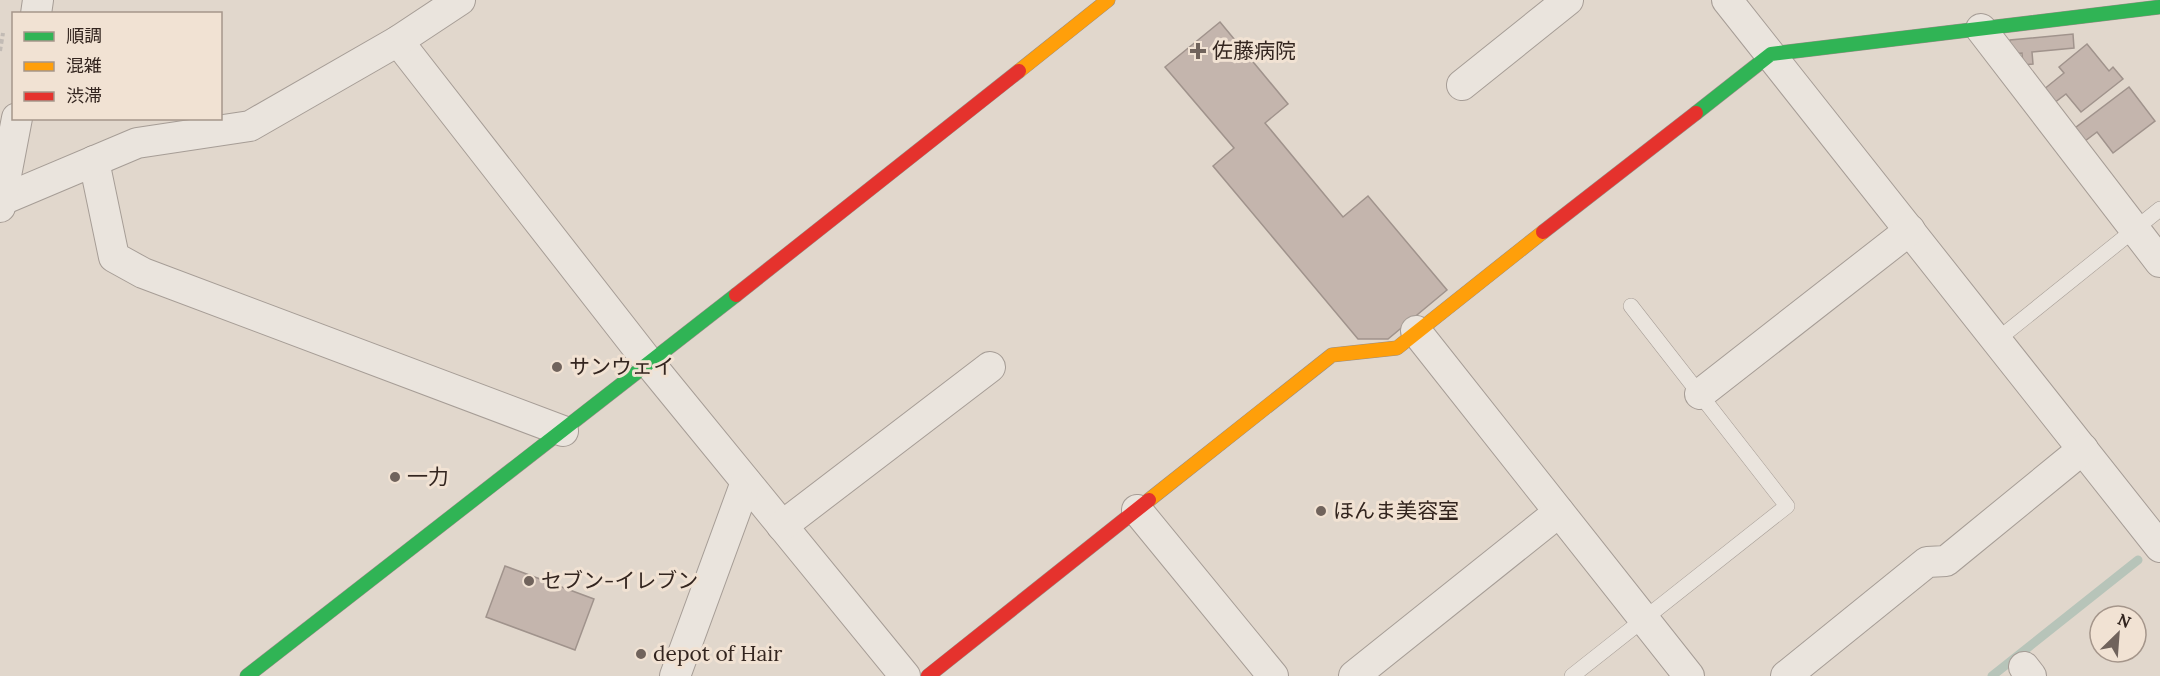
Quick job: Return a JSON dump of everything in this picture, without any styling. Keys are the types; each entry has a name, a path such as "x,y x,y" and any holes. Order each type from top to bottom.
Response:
{"street":[{"path":"1,203 137,143 249,126 398,41 460,0"},
{"path":"247,676 650,364 1108,0"},
{"path":"1462,85 1568,0"},
{"path":"1727,0 2083,449 2157,537"},
{"path":"928,676 1332,355 1397,348 1771,54 2160,6"},
{"path":"1981,29 2160,262"},
{"path":"398,41 650,364 905,676"},
{"path":"1,203 17,120"},
{"path":"94,161 114,257 143,273 563,431"},
{"path":"1700,394 1910,230"},
{"path":"1416,331 1689,676"},
{"path":"782,526 990,367"},
{"path":"1785,676 1928,562 1946,561 2083,449"},
{"path":"675,676 746,482"},
{"path":"1137,510 1273,676"},
{"path":"1354,676 1559,512"}],"lane":[{"path":"1996,340 2160,209"},
{"path":"1572,676 1787,506 1631,306"}],"path":[{"path":"0,51 1,34"}],"building":[{"name":"佐藤病院","path":"1220,22 1288,104 1265,123 1343,217 1368,196 1447,290 1388,339 1358,339 1213,166 1234,148 1165,67"},
{"path":"2073,34 2074,48 2032,52 2033,64 2023,65 2022,53 2011,54 2010,40"},
{"path":"2087,44 2109,71 2113,67 2123,79 2081,112 2066,94 2054,103 2043,90 2064,73 2059,67"},
{"path":"2129,87 2155,121 2113,153 2097,132 2085,141 2075,128"},
{"path":"505,566 594,599 575,650 486,617"}],"waterway":[{"path":"1992,676 2138,560"}],"traffic: fast":[{"path":"1696,113 1771,54 2160,7"},
{"path":"247,676 736,295"}],"traffic: slow":[{"path":"1019,71 1108,0"},
{"path":"1149,500 1332,355 1397,348 1543,232"}],"traffic: jam":[{"path":"736,295 1019,71"},
{"path":"1543,232 1696,113"},
{"path":"928,676 1149,500"}],"place":[{"name":"佐藤病院","path":"1198,51"},
{"name":"サンウェイ","path":"557,367"},
{"name":"一力","path":"395,477"},
{"name":"ほんま美容室","path":"1321,511"},
{"name":"セブン-イレブン","path":"529,581"},
{"name":"depot of Hair","path":"641,654"}]}
